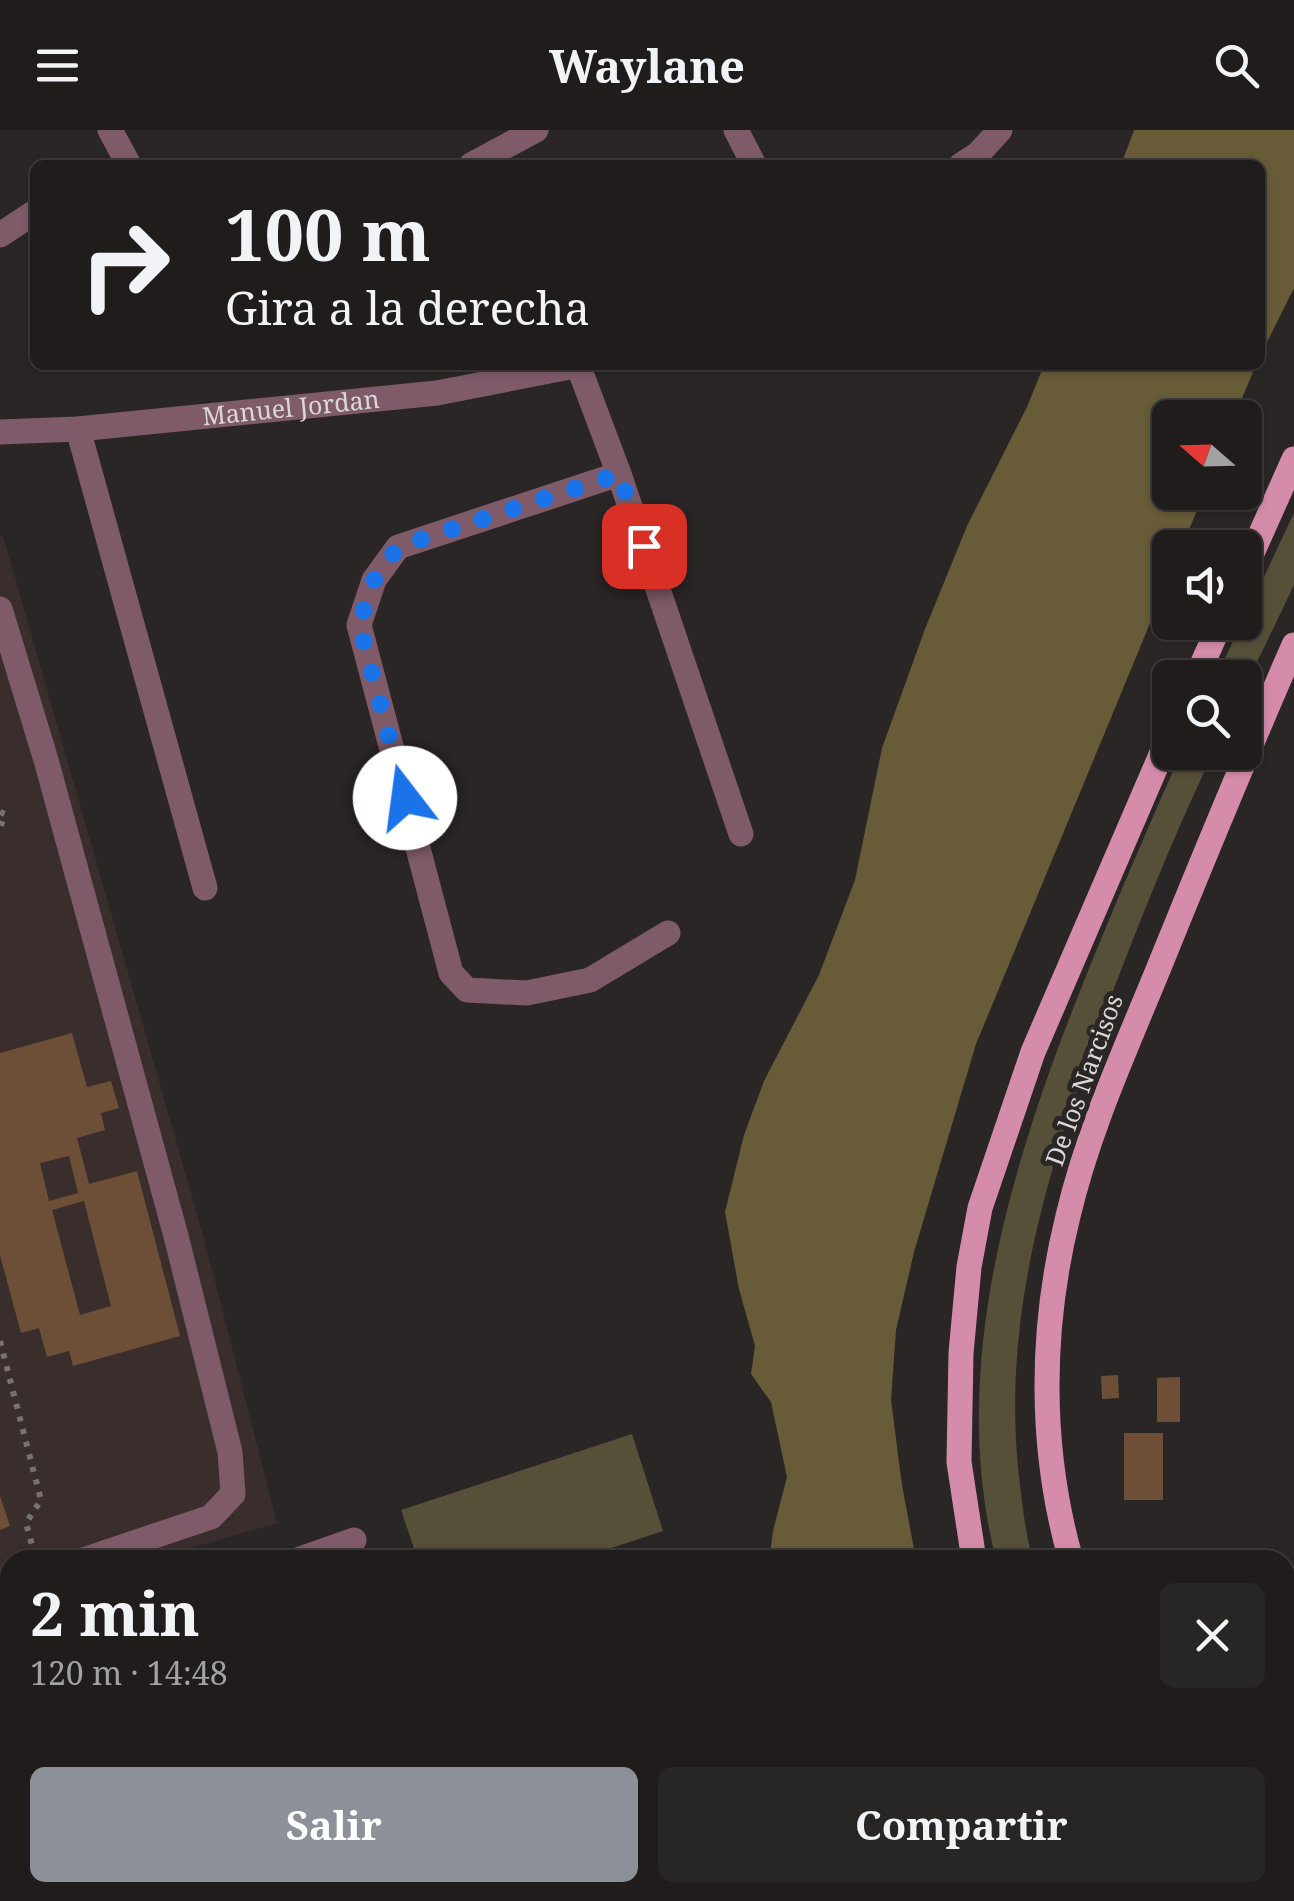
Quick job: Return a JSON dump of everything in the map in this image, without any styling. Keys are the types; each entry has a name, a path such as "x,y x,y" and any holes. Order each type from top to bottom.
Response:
{"main road":[{"path":"1262,530 1294,459"},
{"name":"De los Narcisos","path":"1069,1550 1054,1481 1047,1422 1049,1331 1068,1213 1107,1096 1294,646"},
{"name":"De los Narcisos","path":"972,1550 959,1462 961,1354 969,1266 980,1208 1033,1052 1154,770"}],"street":[{"path":"110,130 119,160"},
{"path":"480,160 536,130"},
{"path":"736,130 751,160"},
{"path":"968,160 1000,130"},
{"path":"0,235 30,215"},
{"name":"Manuel Jordan","path":"0,432 436,393 553,370"},
{"path":"581,370 742,834"},
{"path":"78,428 205,888"},
{"path":"619,474 398,547 374,580 359,624 451,973 466,990 527,992 590,980 668,933"},
{"path":"1,616 46,760 230,1452 232,1494 211,1517 113,1550"},
{"path":"327,1550 354,1540"}],"path":[{"path":"0,812 5,814 0,828"},
{"path":"0,1341 41,1500 26,1523 33,1550"}],"shaded area":[{"path":"1134,130 1294,130 1294,288 1265,346 1265,160 1123,160"},
{"path":"1042,370 1254,370 1241,400 1152,400 1152,510 1197,510 1189,530 1152,530 1152,619 976,1044 914,1252 896,1330 891,1400 914,1550 770,1550 787,1477 771,1402 751,1374 755,1346 739,1289 725,1212 744,1135 764,1081 819,975 855,880 882,748 967,526"},
{"path":"1294,513 1294,585 1258,660 1224,660 1234,640 1262,640 1262,581"},
{"path":"3,536 203,1235 277,1523 184,1550 0,1550"},
{"path":"1174,770 1205,770 1156,881 1105,1012 1048,1186 1023,1303 1017,1363 1015,1423 1022,1504 1031,1550 994,1550 984,1494 979,1428 989,1296 1019,1166 1061,1040"},
{"path":"632,1434 663,1531 605,1550 415,1550 401,1510"}],"building":[{"path":"72,1033 87,1087 111,1081 119,1108 101,1113 105,1130 77,1138 89,1184 137,1171 180,1336 73,1366 69,1351 47,1357 39,1328 21,1333 0,1255 0,1053","holes":["69,1156 78,1193 49,1201 40,1163","84,1201 111,1306 80,1315 52,1210"]},
{"path":"1118,1375 1119,1398 1102,1399 1101,1376"},
{"path":"1180,1377 1180,1422 1157,1422 1157,1378"},
{"path":"1124,1433 1163,1433 1163,1500 1124,1500"},
{"path":"0,1496 10,1526 0,1530"}],"route":[{"path":"405,798 359,624 374,580 398,547 619,474 644,546"}]}
